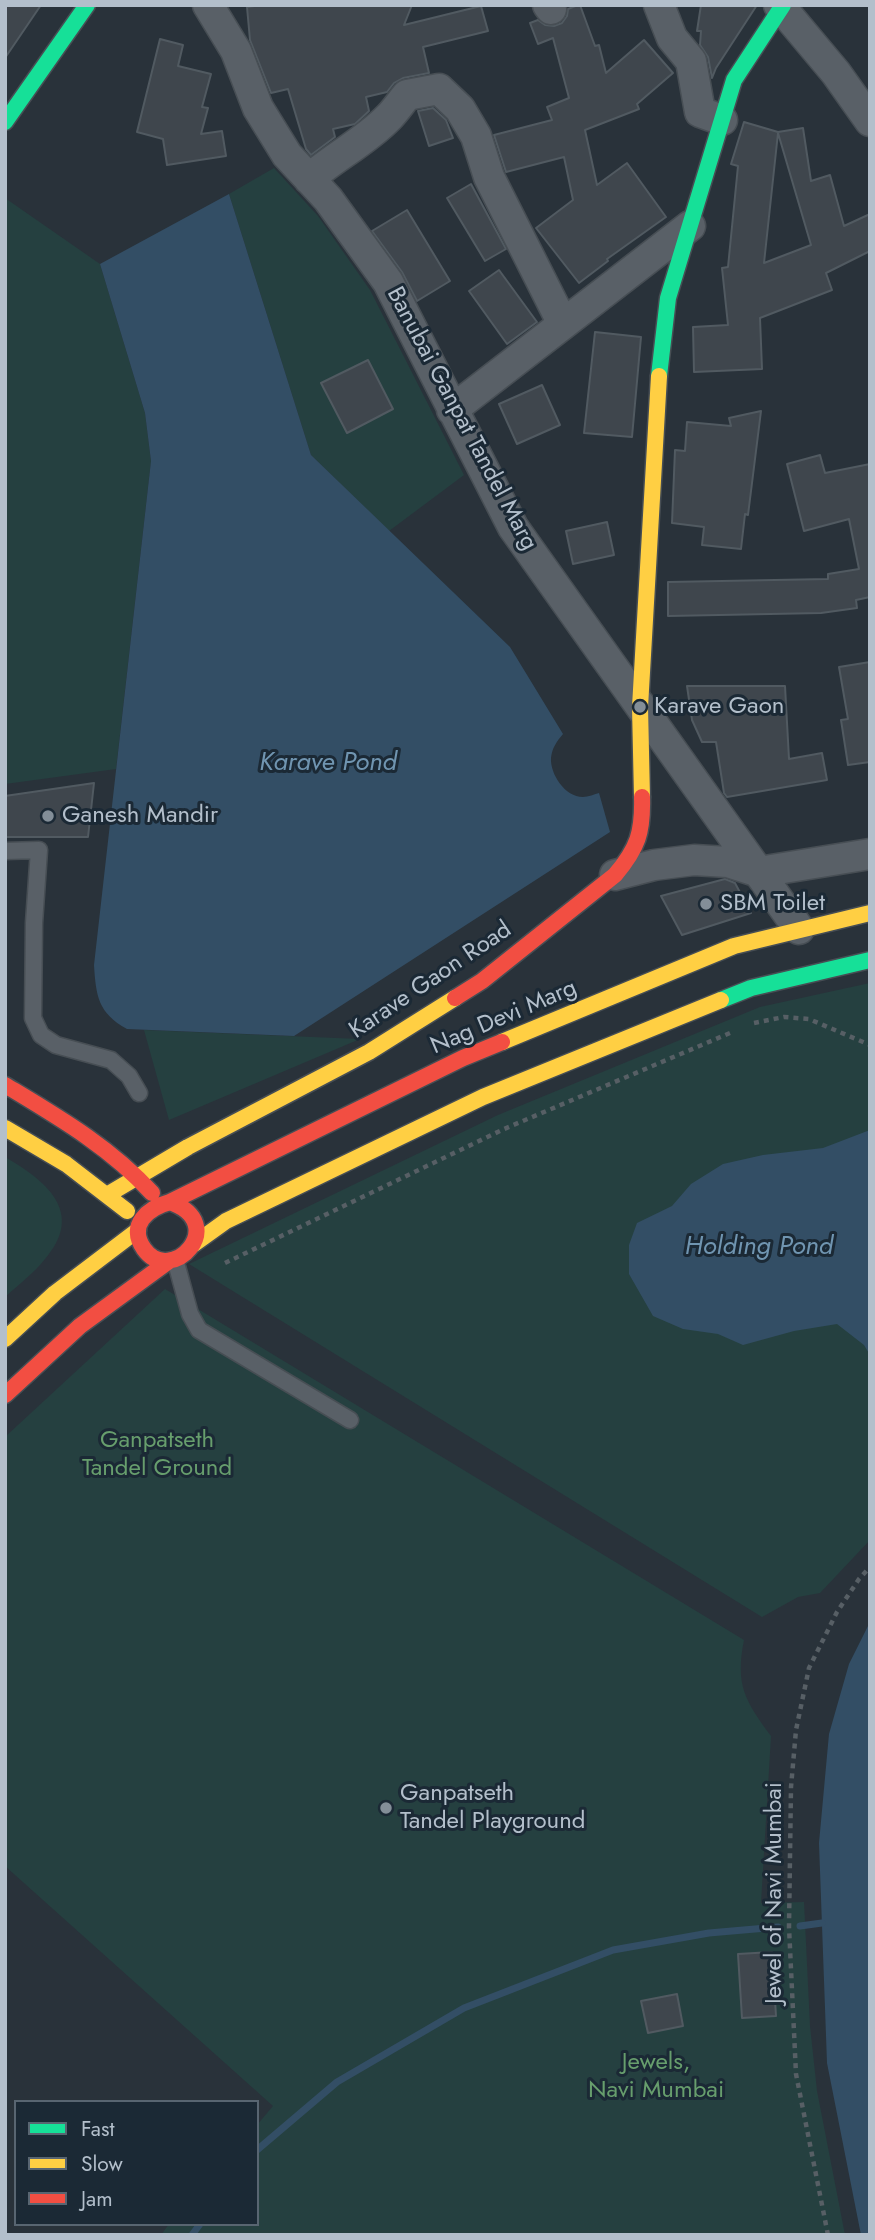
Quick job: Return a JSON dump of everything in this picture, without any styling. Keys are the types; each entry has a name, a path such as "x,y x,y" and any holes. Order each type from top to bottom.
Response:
{"main road":[{"path":"5,122 87,5"},
{"name":"Karave Gaon Road","path":"107,1195 137,1175 369,1052 482,981 615,875 630,859 640,841 643,823 640,706 656,402 668,298 734,80 781,7"},
{"name":"Nag Devi Marg","path":"165,1203 463,1058 734,946 870,913"},
{"path":"5,1395 80,1326 172,1260 187,1253 194,1244 226,1221 483,1097 751,988 870,960"},
{"path":"5,1085 84,1132 137,1175 165,1203 187,1209 193,1217 197,1235 194,1244"},
{"path":"5,1128 66,1164 107,1195 139,1225 143,1248 150,1255 172,1260"},
{"path":"5,1339 55,1293 139,1225 152,1207 165,1203"}],"street":[{"name":"Banubai Ganpat Tandel Marg","path":"208,5 236,51 258,108 287,155 328,199 388,282 513,527 799,929"},
{"path":"659,5 672,38 691,61 700,112 722,120"},
{"path":"781,7 836,73 870,121"},
{"path":"309,179 330,160 390,116 407,94 439,89 460,109 476,136 489,177 563,324"},
{"path":"452,410 690,226"},
{"path":"615,875 654,864 695,860 728,862 759,872 870,854"}],"lane":[{"path":"5,851 39,850 32,989 33,1018 41,1035 56,1045 111,1060 130,1076 139,1093"},
{"path":"172,1260 190,1314 199,1330 350,1420"}],"path":[{"path":"745,1027 784,1017 809,1018 870,1045"},
{"path":"215,1268 504,1129 733,1032"},
{"name":"Jewel of Navi Mumbai","path":"828,2235 796,2074 789,1927 791,1787 796,1730 809,1668 837,1612 870,1567"}],"green space":[{"path":"274,168 318,216 370,290 464,475 389,531 311,455 229,194"},
{"path":"5,198 100,264 145,413 151,461 116,769 5,784"},
{"path":"870,983 870,1540 820,1593 798,1597 762,1617 189,1264 498,1115 760,1007"},
{"path":"144,1030 360,1039 169,1120"},
{"path":"5,1157 46,1187 61,1212 62,1226 57,1242 45,1259 5,1297"},
{"path":"165,1289 744,1640 741,1669 744,1692 771,1736 761,1903 804,1902 810,2026 817,2091 845,2235 161,2235 168,2226 259,2226 259,2123 273,2106 5,1866 5,1437"}],"water":[{"name":"Karave Pond","path":"229,194 311,455 510,647 563,734 552,754 551,764 556,777 565,789 576,796 585,797 599,793 610,832 294,1036 127,1029 110,1017 100,1003 94,965 151,461 145,413 100,264"},
{"name":"Holding Pond","path":"870,1130 870,1355 864,1345 837,1324 794,1331 743,1345 718,1334 683,1329 653,1316 629,1274 629,1245 637,1223 672,1206 691,1184 723,1164 763,1155 823,1148"},
{"path":"870,1622 870,2235 861,2235 827,2063 819,1843 829,1734 849,1664"}],"building":[{"path":"5,5 41,5 5,58"},
{"path":"412,5 404,25 481,6 488,31 423,47 429,73 403,78 394,83 387,92 366,97 369,111 355,124 333,129 335,137 311,155 306,149 288,89 271,93 250,40 247,7"},
{"path":"578,5 595,46 599,45 606,73 644,40 673,73 637,104 639,109 585,130 597,185 627,163 666,217 607,259 608,261 579,283 536,228 573,200 564,157 506,172 494,135 552,120 547,107 569,98 553,38 538,44 530,23 538,20 545,25 554,26 562,23 568,9"},
{"path":"701,5 757,5 712,78 708,57 700,45 701,31 697,31"},
{"path":"160,39 183,45 178,66 211,74 202,107 208,108 201,134 222,131 226,156 167,165 163,139 137,132"},
{"path":"433,108 446,120 453,138 429,146 418,111"},
{"path":"744,122 778,132 803,128 811,181 830,175 844,226 870,214 870,251 826,273 832,290 760,318 762,369 694,372 693,327 728,325 722,268 728,267 738,166 731,164","holes":["778,133 811,245 764,263"]},
{"path":"471,184 506,249 485,261 447,198"},
{"path":"407,210 450,281 417,301 402,272 372,231"},
{"path":"499,270 537,322 507,344 469,291"},
{"path":"595,332 641,337 632,437 584,433"},
{"path":"368,360 393,409 347,433 321,383"},
{"path":"542,385 560,425 517,444 499,404"},
{"path":"761,411 741,549 702,545 704,527 672,523 675,450 685,451 687,422 731,426 729,418"},
{"path":"820,455 825,473 870,464 870,597 856,600 857,608 821,613 668,616 668,582 828,579 828,574 859,569 849,519 804,531 787,464"},
{"path":"607,522 614,555 573,564 566,531"},
{"path":"870,662 870,762 848,765 841,720 848,719 839,667"},
{"path":"687,686 785,686 789,759 822,753 827,780 727,797 724,793 716,742 702,742 692,720"},
{"name":"Ganesh Mandir","path":"94,783 88,837 5,837 5,796"},
{"name":"SBM Toilet","path":"725,879 735,883 751,913 682,935 661,896"},
{"path":"772,1952 776,2016 742,2018 738,1954"},
{"path":"677,1994 683,2026 648,2033 641,2001"}],"waterway":[{"path":"800,1926 822,1923"},
{"path":"259,2148 337,2082 464,2008 613,1950 709,1933 778,1927"},
{"path":"192,2235 199,2226"}],"traffic: fast":[{"path":"5,122 87,5"},
{"path":"659,376 668,298 734,80 783,5"},
{"path":"721,1000 751,988 870,960"}],"traffic: slow":[{"path":"642,797 640,707 659,376"},
{"path":"502,1042 734,946 870,913"},
{"path":"107,1195 188,1147 369,1052 455,998"},
{"path":"194,1244 226,1221 483,1097 721,1000"},
{"path":"5,1128 66,1164 127,1211"},
{"path":"5,1339 55,1293 138,1230"}],"traffic: jam":[{"path":"455,998 482,981 615,875 638,839 642,797"},
{"path":"170,1202 188,1212 195,1224 196,1237 190,1248 180,1257 168,1261 155,1259 139,1240 139,1225 154,1209 463,1058 502,1042"},
{"path":"5,1085 101,1147 152,1193"},
{"path":"5,1395 80,1326 169,1261"}],"place":[{"name":"Karave Gaon","path":"640,707"},
{"name":"Ganesh Mandir","path":"48,816"},
{"name":"SBM Toilet","path":"706,904"},
{"name":"Ganpatseth Tandel Playground","path":"386,1808"}],"park label":[{"name":"Ganpatseth Tandel Ground","path":"157,1455"},
{"name":"Jewels, Navi Mumbai","path":"656,2077"}]}
